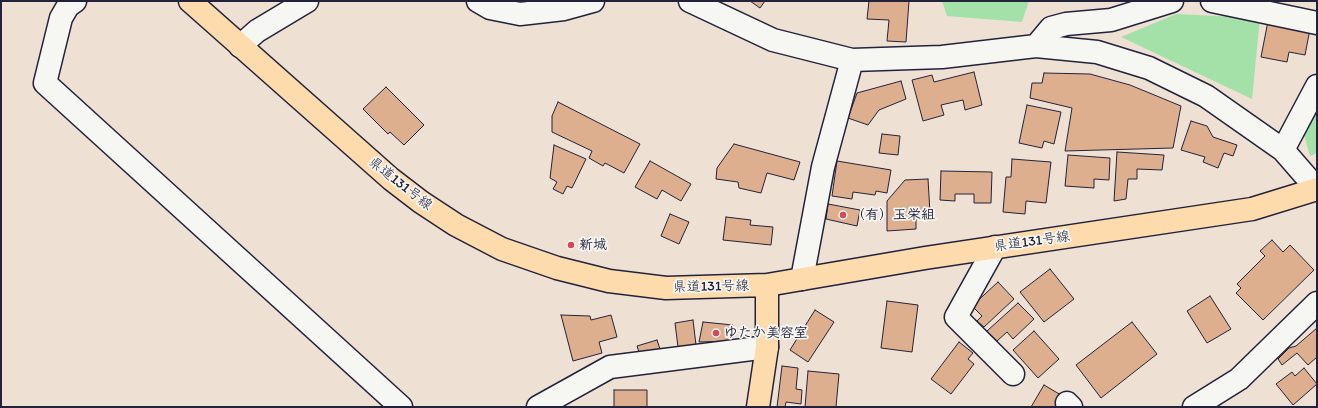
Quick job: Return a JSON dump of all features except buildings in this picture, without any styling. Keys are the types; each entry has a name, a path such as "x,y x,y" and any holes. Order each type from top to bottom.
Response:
{"main road":[{"name":"県道131号線","path":"190,1 391,179 421,202 456,225 502,249 557,268 609,281 666,288 717,288 767,285 995,247 1252,209 1317,189"},
{"path":"758,407 767,347 767,285"}],"street":[{"path":"75,1 68,6 61,18 45,83 401,407"},
{"path":"240,46 257,31 307,1"},
{"path":"478,1 490,8 520,14 564,9 593,1"},
{"path":"690,1 774,40 852,60 942,57 1036,46 1097,52 1149,68 1206,96 1283,150 1317,189"},
{"path":"1036,46 1051,28 1066,24 1111,20 1172,1"},
{"path":"1212,1 1317,23"},
{"path":"802,279 823,167 852,60"},
{"path":"1283,150 1317,86"},
{"path":"995,247 956,317 1013,374"},
{"path":"1194,407 1239,379 1317,303"},
{"path":"538,407 610,367 767,347"}],"green space":[{"path":"942,1 1029,1 1022,22 947,16"},
{"path":"1176,14 1260,18 1252,99 1121,37"},
{"path":"1317,109 1317,153 1310,156 1304,135"}],"place":[{"name":"（有）玉栄組","path":"843,215"},
{"name":"新城","path":"571,245"},
{"name":"ゆたか美容室","path":"716,333"}]}
